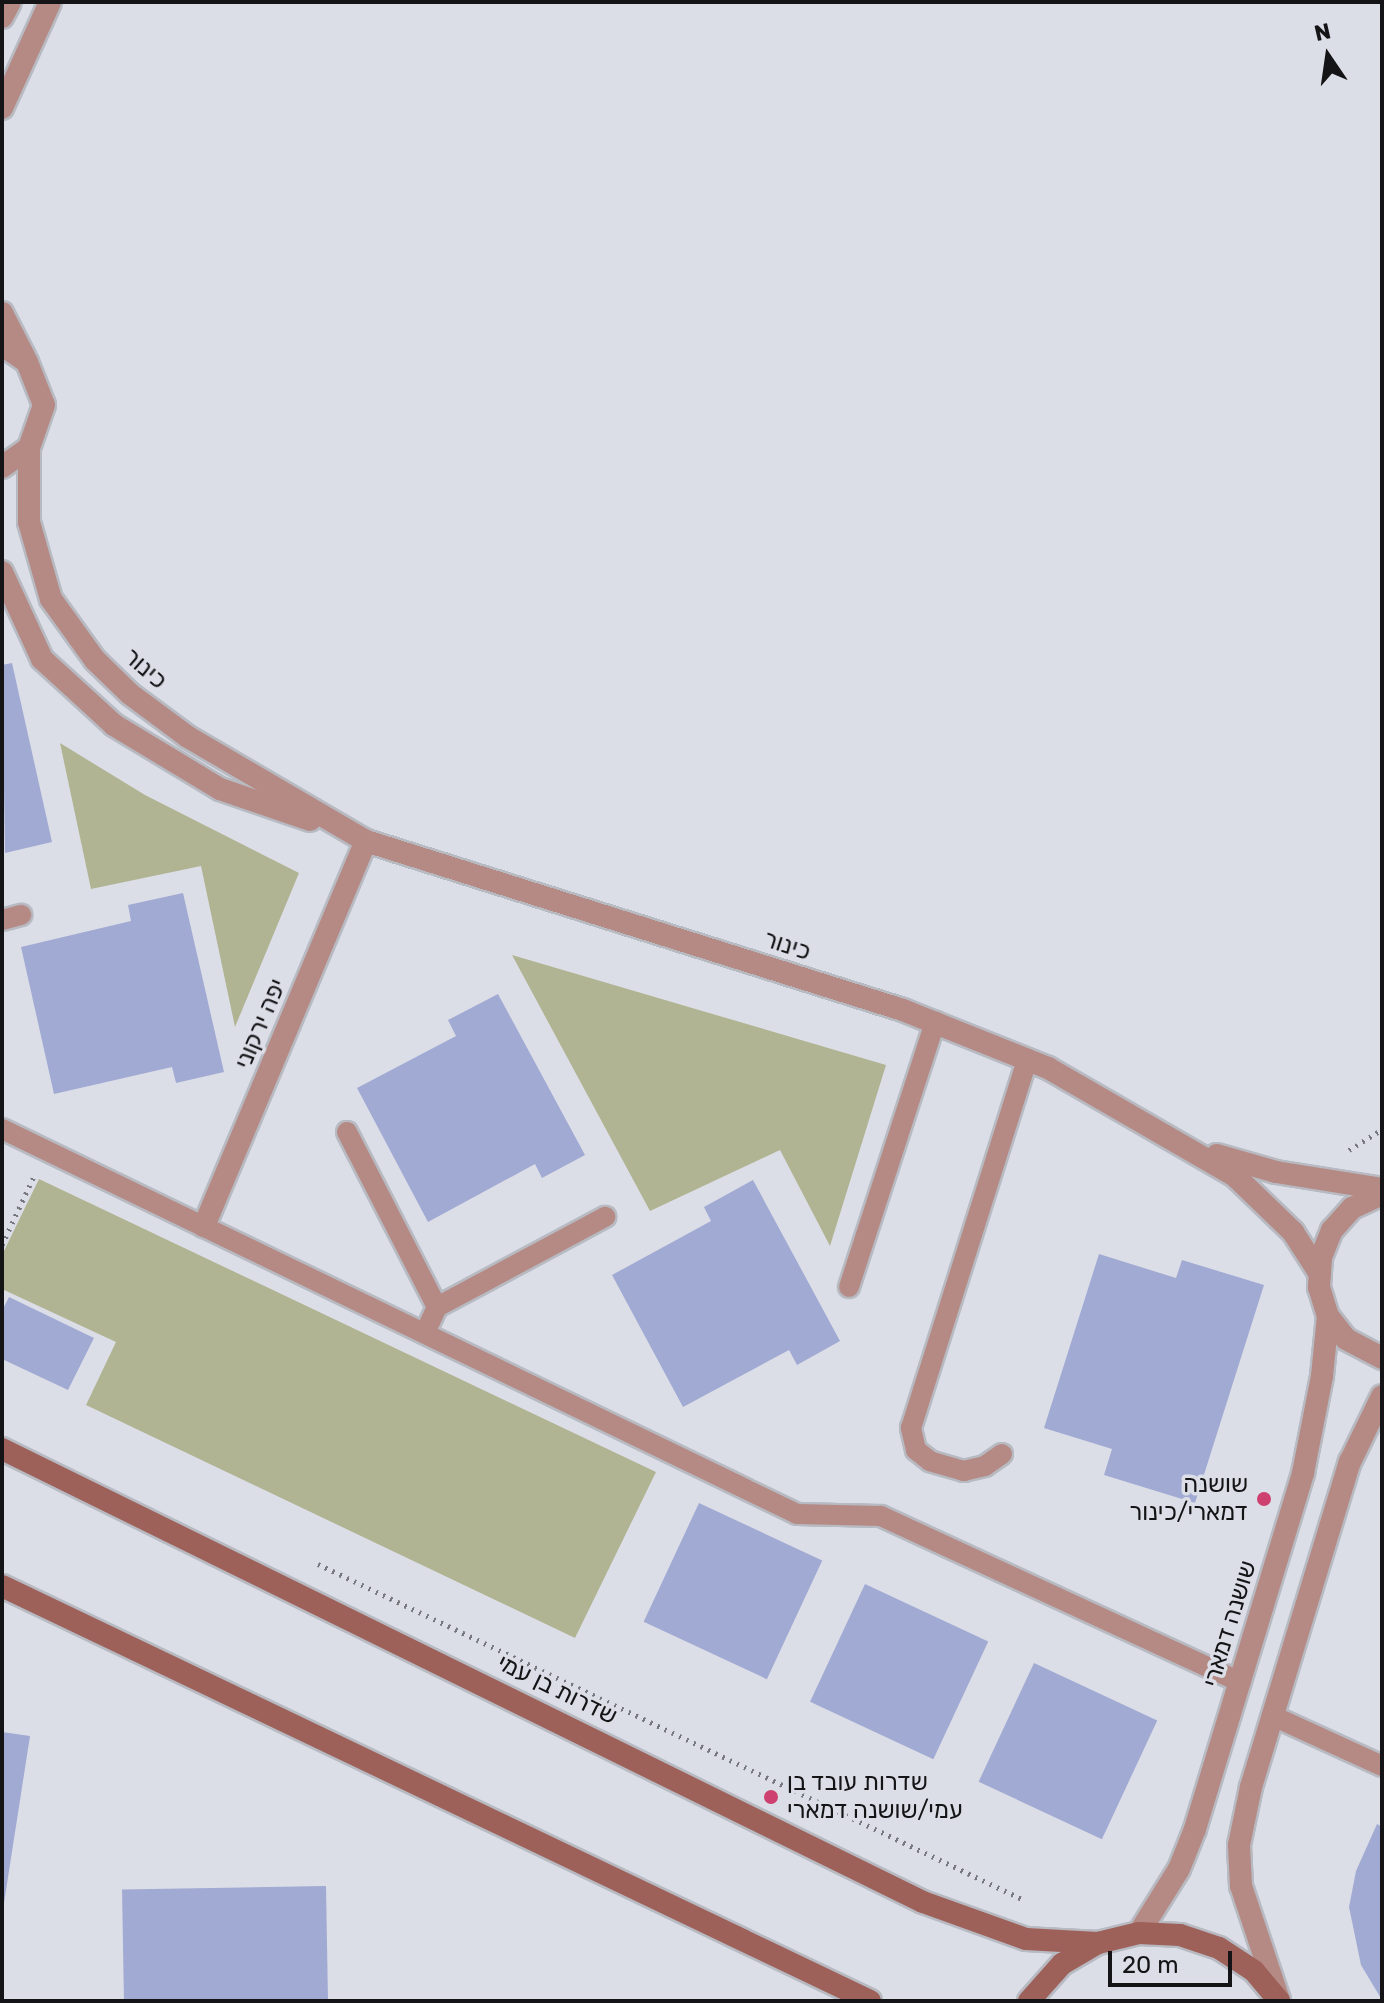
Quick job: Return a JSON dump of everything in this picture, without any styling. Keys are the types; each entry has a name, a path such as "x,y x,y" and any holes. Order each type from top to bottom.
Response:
{"main road":[{"name":"שדרות בן עמי","path":"2,1449 923,1902 1026,1939 1098,1943"},
{"path":"2,1586 870,2001"},
{"name":"שדרות בן עמי","path":"1029,2001 1062,1964 1098,1943 1139,1933 1180,1935 1219,1948 1254,1971 1279,2001"}],"street":[{"path":"2,17 10,2"},
{"path":"2,108 50,2"},
{"path":"2,313 27,362"},
{"path":"2,345 27,362"},
{"name":"כינור","path":"27,362 39,382 44,405 29,448 29,522 51,599 95,660 130,694 188,737 361,839"},
{"path":"2,467 29,448"},
{"name":"כינור","path":"2,572 42,659 114,725 220,789 361,839 935,1022 1027,1059 1185,1144 1235,1176 1293,1232 1320,1274"},
{"name":"יפה ירקוני","path":"204,1226 361,839"},
{"name":"כינור","path":"1185,1144 1276,1172 1382,1191"},
{"path":"1320,1274 1332,1230 1352,1208 1382,1191"},
{"name":"שושנה דמארי","path":"1139,1933 1185,1856 1303,1473 1322,1376 1328,1316 1320,1274"},
{"path":"1328,1316 1346,1339 1382,1358"},
{"path":"1279,2001 1241,1886 1239,1845 1273,1716 1350,1462 1382,1396"}],"lane":[{"path":"849,1287 935,1022"},
{"path":"1002,1454 985,1466 952,1468 930,1461 916,1450 911,1428 1027,1059"},
{"path":"2,1129 797,1514 881,1516 1240,1682"},
{"path":"347,1132 437,1307"},
{"path":"425,1333 437,1307 605,1217"},
{"path":"1273,1716 1382,1766"}],"path":[{"path":"2,1245 46,1150"},
{"path":"305,1558 1030,1903"}],"green space":[{"path":"60,743 145,795 299,873 235,1027 201,866 91,889"},
{"path":"512,955 886,1065 830,1246 780,1150 650,1211"},
{"path":"39,1179 656,1472 575,1638 86,1405 116,1342 2,1289 2,1255"}],"building":[{"path":"12,663 52,842 5,853 2,665"},
{"path":"183,893 224,1072 176,1083 172,1067 54,1094 21,947 131,921 128,905"},
{"path":"498,994 585,1155 542,1178 535,1164 428,1222 357,1088 456,1036 448,1020"},
{"path":"753,1180 840,1341 797,1365 789,1350 683,1407 612,1275 711,1221 704,1207"},
{"path":"1099,1254 1176,1278 1182,1260 1264,1285 1195,1503 1104,1475 1112,1449 1044,1428"},
{"path":"9,1297 94,1338 68,1390 2,1359 2,1311"},
{"path":"699,1503 822,1560 767,1679 644,1622"},
{"path":"865,1584 988,1641 933,1759 810,1702"},
{"path":"1034,1663 1157,1720 1102,1839 979,1782"},
{"path":"2,1732 30,1736 4,1903 2,1903"},
{"path":"1377,1824 1382,1827 1382,2000 1361,1965 1349,1907 1356,1871"},
{"path":"326,1886 328,2001 124,2001 122,1890"}],"place":[{"name":"שושנה דמארי/כינור","path":"1264,1499"},
{"name":"שדרות עובד בן עמי/שושנה דמארי","path":"771,1797"}]}
